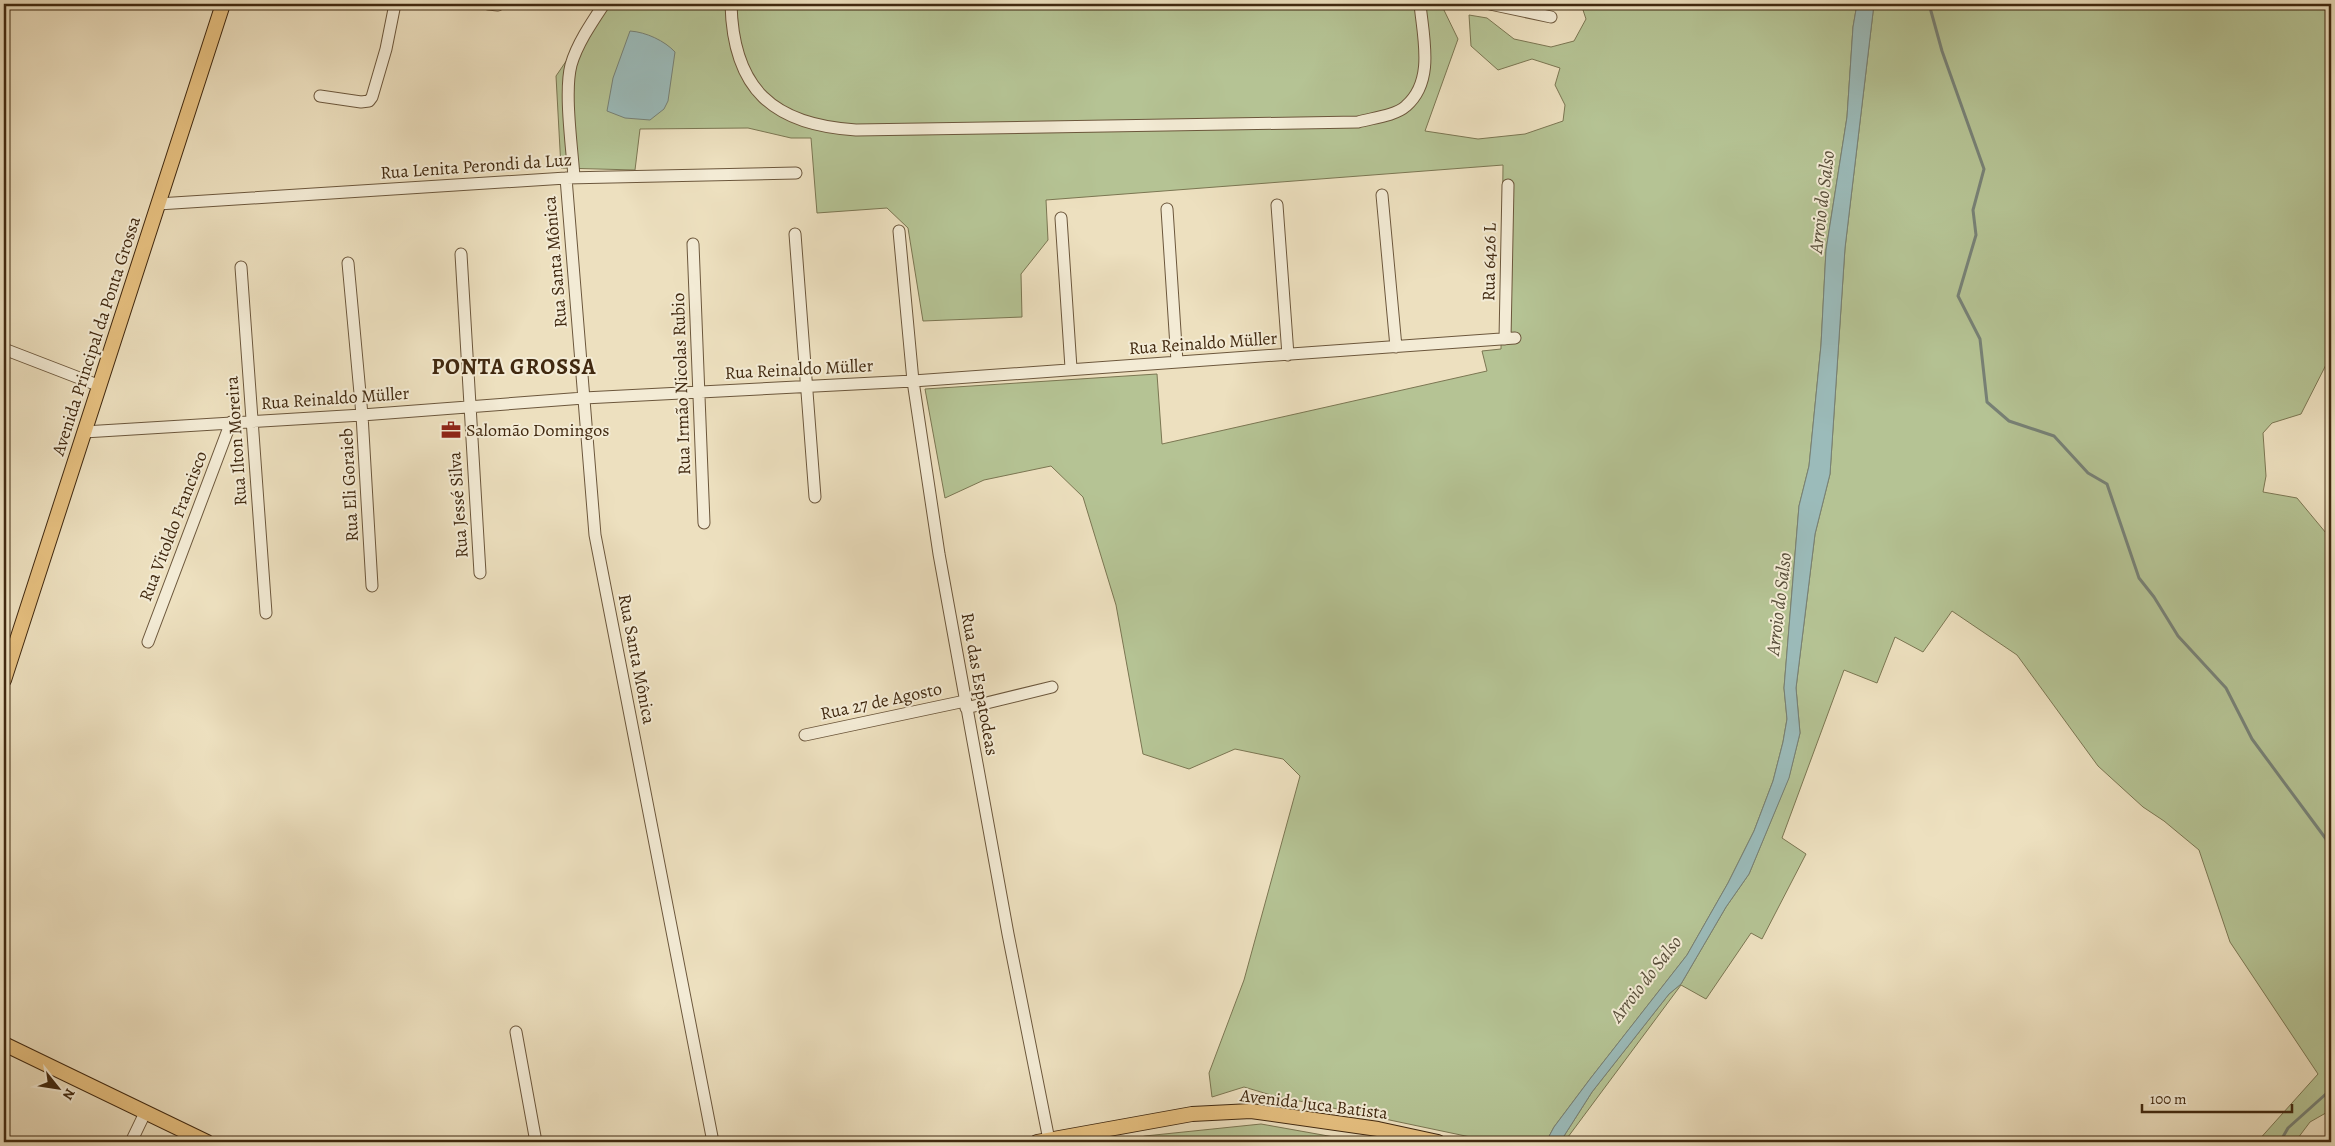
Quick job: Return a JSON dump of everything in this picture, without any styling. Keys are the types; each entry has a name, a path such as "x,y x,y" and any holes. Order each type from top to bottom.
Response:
{"main road":[{"name":"Avenida Principal da Ponta Grossa","path":"4,680 223,4"},
{"path":"4,1044 207,1142"},
{"name":"Avenida Juca Batista","path":"1043,1141 1192,1114 1251,1112 1378,1129 1438,1142"}],"street":[{"path":"320,96 361,102 369,101 372,97 386,49 395,4"},
{"name":"Rua Santa Mônica","path":"604,4 581,43 571,65 568,84 570,178 595,535 713,1142"},
{"path":"731,4 735,42 741,60 750,82 765,100 782,113 811,124 833,129 856,130 1358,122 1384,116 1405,107 1421,86 1426,66 1420,4"},
{"path":"1490,4 1551,17"},
{"name":"Rua Lenita Perondi da Luz","path":"158,204 570,178 796,173"},
{"name":"Rua 6426 L","path":"1508,185 1510,339"},
{"path":"1382,195 1396,347"},
{"path":"1277,205 1288,355"},
{"path":"1167,209 1178,362"},
{"path":"1061,218 1071,368"},
{"name":"Rua das Espatodeas","path":"899,231 913,381 939,554 1008,934 1043,1141"},
{"path":"795,234 815,498"},
{"name":"Rua Irmão Nicolas Rubio","path":"693,244 704,523"},
{"name":"Rua Jessé Silva","path":"461,254 468,406 480,573"},
{"name":"Rua Eli Goraieb","path":"348,263 362,415 372,586"},
{"name":"Rua Ilton Moreira","path":"241,267 266,613"},
{"name":"Rua Reinaldo Müller","path":"84,432 362,415 584,398 913,381 1071,368 1510,339"},
{"path":"4,349 100,386"},
{"name":"Rua Vitoldo Francisco","path":"148,642 231,422"},
{"name":"Rua 27 de Agosto","path":"805,735 1052,687"},
{"path":"516,1032 536,1142"},
{"path":"131,1142 145,1112"}],"green space":[{"path":"605,4 1441,4 1458,39 1425,131 1478,139 1525,134 1563,121 1565,105 1555,85 1560,68 1532,59 1498,70 1471,46 1469,15 1487,18 1514,39 1551,47 1574,41 1586,19 1581,4 1857,4 1853,27 1847,117 1826,250 1821,345 1809,466 1799,506 1784,688 1787,719 1773,781 1754,831 1728,883 1687,955 1590,1079 1554,1127 1546,1142 1494,1142 1271,1095 1244,1087 1212,1097 1209,1073 1244,980 1300,776 1283,759 1235,749 1189,769 1143,754 1116,605 1083,497 1051,466 984,480 945,498 925,389 1157,374 1162,444 1487,371 1482,351 1501,349 1503,165 1046,200 1048,240 1021,274 1022,317 923,321 908,228 887,208 817,213 811,138 791,138 748,128 640,129 635,170 561,168 556,76"},
{"path":"1874,4 2331,4 2331,355 2301,414 2272,423 2263,433 2266,476 2263,492 2297,498 2331,539 2331,1110 2310,1122 2295,1142 2257,1142 2318,1074 2230,942 2199,850 2164,821 2143,807 2098,766 2017,655 1952,611 1923,652 1895,637 1877,683 1844,670 1782,838 1806,854 1762,939 1751,933 1706,999 1681,985 1568,1137 1568,1142 1562,1142 1592,1092 1669,994 1681,984 1726,907 1749,874 1789,777 1800,733 1796,688 1815,534 1830,474 1845,248"},
{"path":"1261,1124 1362,1142 1118,1142 1145,1136"}],"water":[{"path":"1857,4 1874,4 1845,248 1830,474 1815,534 1796,688 1800,733 1789,778 1749,874 1726,907 1681,984 1669,994 1592,1092 1564,1136 1563,1142 1546,1142 1554,1127 1590,1079 1687,955 1728,883 1754,831 1773,781 1787,719 1784,688 1799,506 1809,466 1821,345 1826,250 1847,117 1853,27"},
{"path":"630,31 655,38 675,52 668,101 664,109 650,120 625,118 607,111 613,78"}],"waterway":[{"path":"1929,4 1942,51 1984,169 1973,210 1976,235 1958,296 1980,339 1987,402 2009,421 2054,436 2088,473 2107,484 2139,578 2154,597 2178,636 2226,688 2252,739 2326,839 2331,855"},
{"path":"2280,1142 2288,1128 2327,1093 2331,1086"}],"place":[{"name":"Salomão Domingos","path":"451,430"}],"district":[{"name":"PONTA GROSSA","path":"514,367"}],"water label":[{"name":"Arroio do Salso","path":"1822,202"},
{"name":"Arroio do Salso","path":"1779,604"},
{"name":"Arroio do Salso","path":"1646,979"}]}
